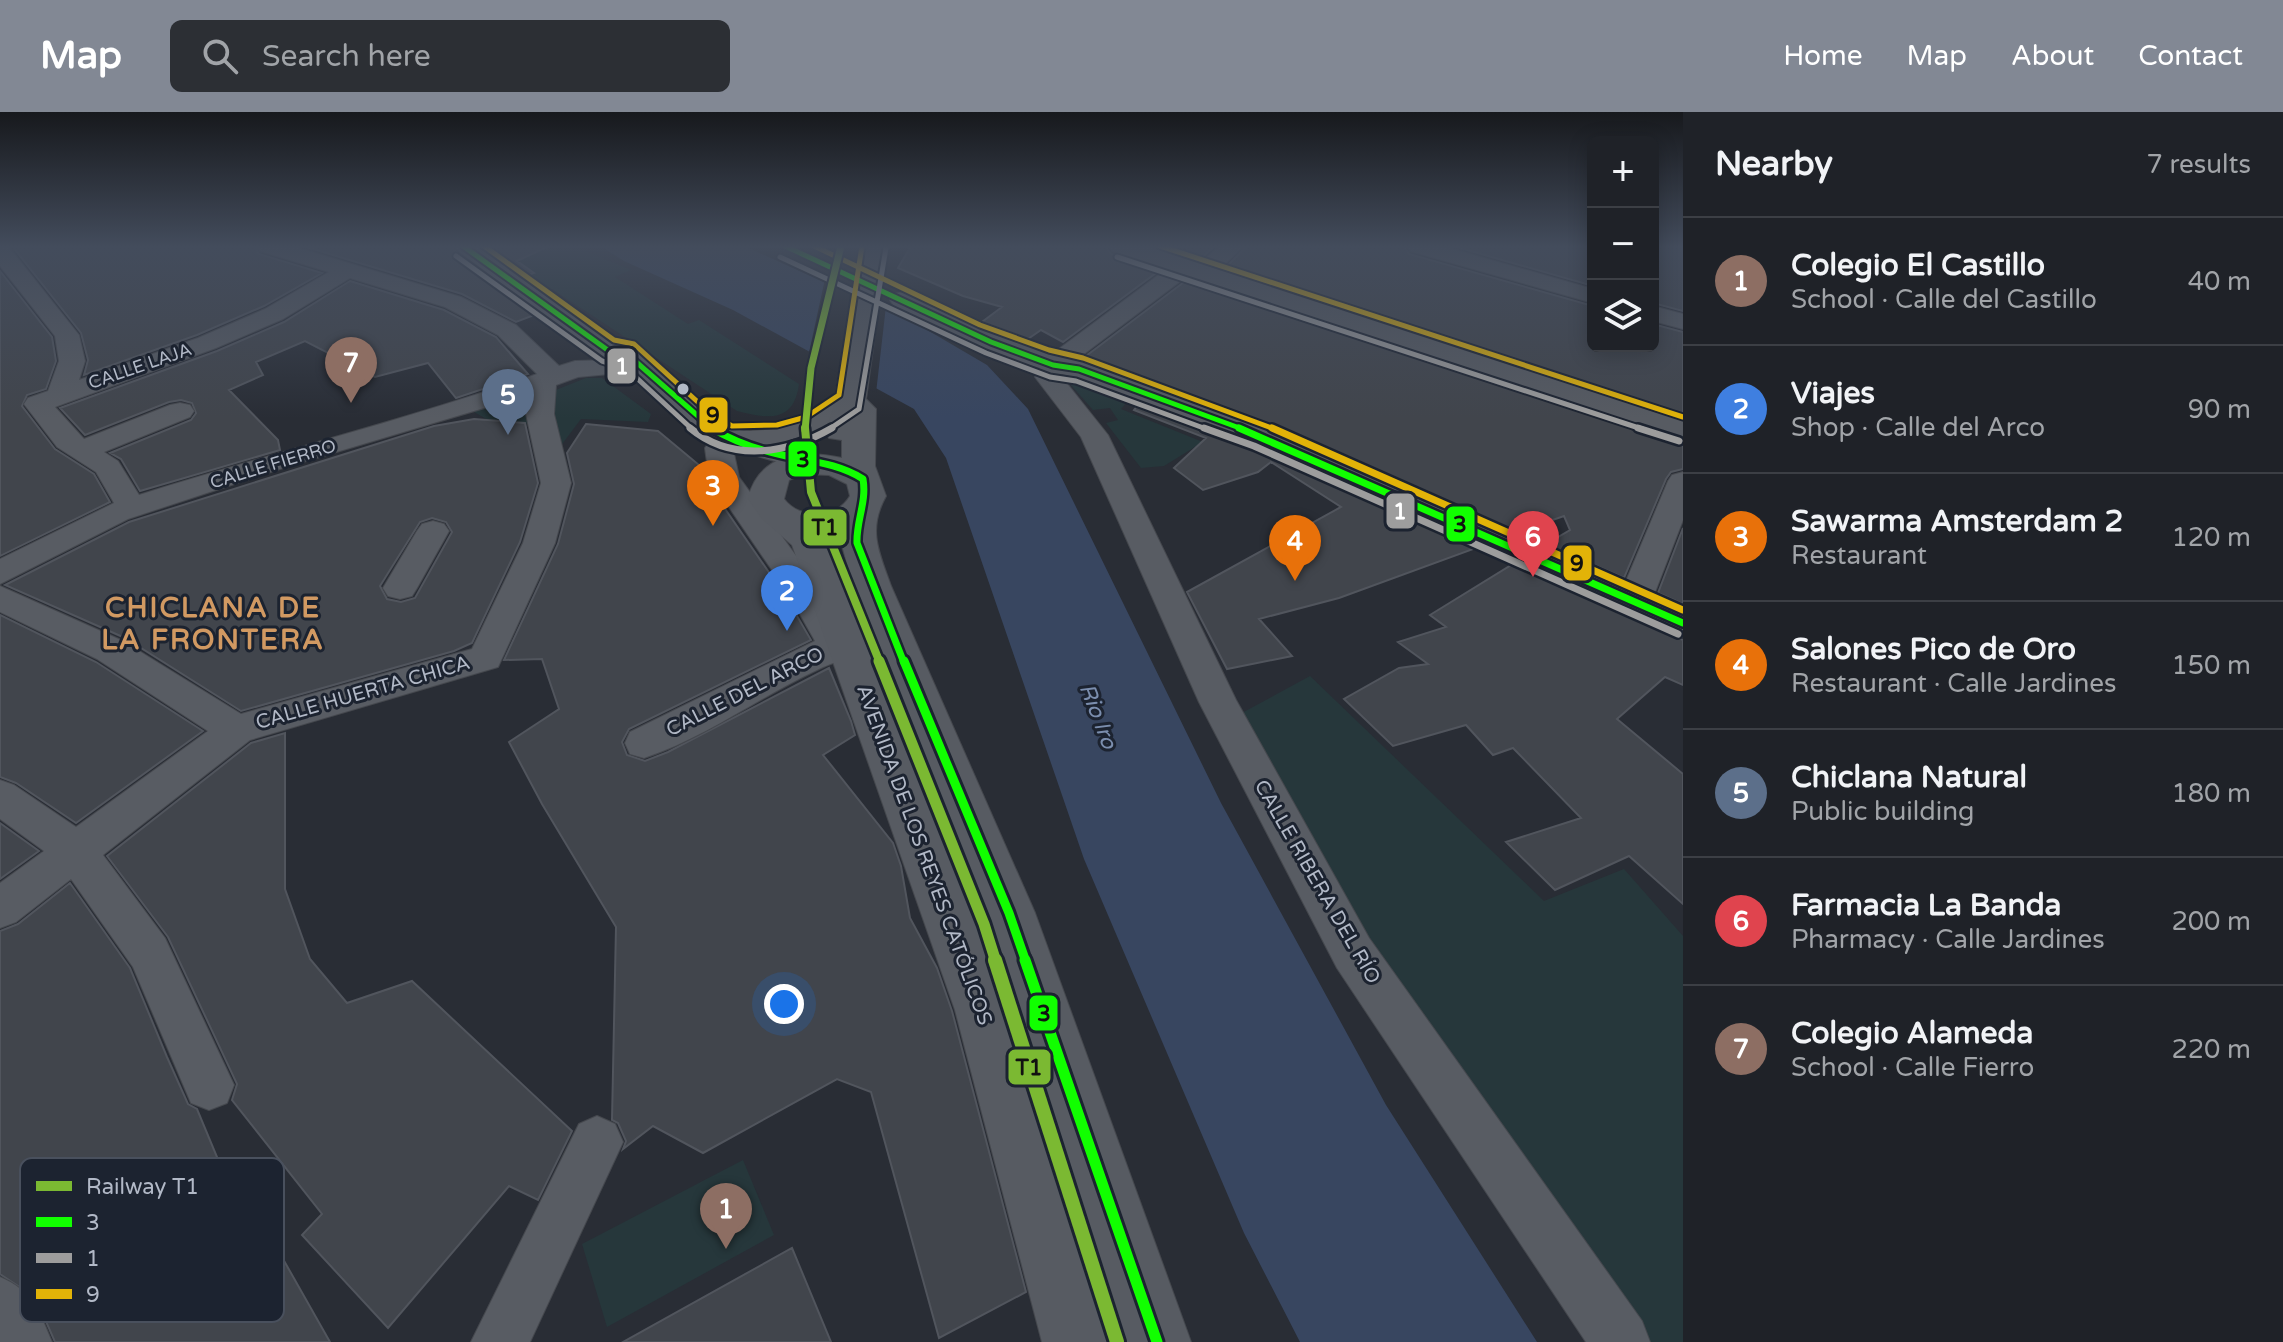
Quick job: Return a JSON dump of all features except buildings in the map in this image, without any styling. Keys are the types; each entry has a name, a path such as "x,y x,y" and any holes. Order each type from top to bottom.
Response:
{"main road":[{"path":"816,462 843,427 865,303"},
{"path":"911,303 991,342 1053,365 1079,369 1259,435 1683,623"},
{"path":"1295,303 1683,430"},
{"path":"850,399 860,409 858,466 861,495 855,527 857,543 872,586 1009,913 1157,1342"},
{"path":"816,462 844,467 861,495 837,523 823,525 776,505 769,483 783,470 816,462"},
{"name":"AVENIDA DE LOS REYES CATÓLICOS","path":"776,505 809,542 841,644 982,1010 1076,1342"}],"street":[{"path":"42,303 67,335 72,361 61,393 38,404 75,446 108,467 132,508"},
{"name":"CALLE LAJA","path":"61,393 207,343 292,303"},
{"path":"456,303 507,330 549,379"},
{"path":"537,303 724,443 776,505"},
{"path":"1053,365 1144,303"},
{"path":"1659,315 1683,322"},
{"name":"CALLE FIERRO","path":"0,573 117,512 276,461 486,401 575,369 612,361"},
{"name":"CALLE RIBERA DEL RÍO","path":"1053,365 1048,377 1094,435 1218,702 1353,953 1621,1342"},
{"name":"CALLE HUERTA CHICA","path":"0,908 237,730 314,705 485,658 539,543 556,483 540,414 549,379"},
{"path":"724,443 804,431 824,422 850,399"},
{"path":"75,446 180,411"},
{"path":"724,443 816,462"},
{"path":"724,443 724,478 841,644"},
{"path":"1635,600 1683,481"},
{"path":"400,588 433,531"},
{"path":"0,598 110,650 237,730"},
{"name":"CALLE DEL ARCO","path":"644,743 689,723 777,672 841,644"},
{"path":"0,797 75,850 149,953 209,1085"},
{"path":"500,1342 597,1142"},
{"path":"0,1306 23,1342"}],"shaded area":[{"path":"574,303 656,303 688,324 699,320 799,384 792,406 785,412 759,416 737,411"},
{"path":"521,378 543,381 531,424 488,420 462,405"},
{"path":"586,378 602,378 651,414 648,422 581,419 560,447 551,399 556,390"},
{"path":"1077,383 1128,401 1121,409 1203,442 1164,466 1141,468 1106,423 1118,420 1110,408 1093,410 1071,385"},
{"path":"1310,676 1544,901 1624,869 1683,936 1683,1342 1645,1342 1368,947 1240,714"},
{"path":"743,1160 774,1235 607,1327 582,1244"}],"water":[{"name":"Rio Iro","path":"718,303 871,303 917,324 987,365 1028,409 1221,803 1386,1105 1537,1342 1300,1342 1244,1233 1084,859 946,458 914,409"}],"pier":[{"path":"820,303 886,306 876,393 808,357"}],"rail line":[{"name":"T1","path":"826,303 807,399 806,461 811,492 984,924 1117,1342"}],"transit line":[{"name":"1","path":"522,303 602,361 627,369 694,431 713,443 734,450 756,452 801,443 842,422 859,409 877,303"},
{"name":"3","path":"543,303 609,351 627,354 704,424 729,438 772,453 844,467 863,479 865,497 857,525 857,543 928,723 1009,913 1157,1342"},
{"name":"9","path":"563,303 614,340 634,344 711,414 732,426 777,425 806,417 839,395 853,303"},
{"name":"1","path":"880,303 986,353 1050,377 1076,381 1254,446 1678,634"},
{"name":"3","path":"908,303 991,342 1053,365 1079,369 1259,435 1683,623"},
{"name":"9","path":"933,303 1014,339 1083,358 1264,424 1683,610"},
{"name":"1","path":"1259,303 1679,441"},
{"name":"9","path":"1336,303 1683,417"}],"place":[{"name":"Colegio Alameda","path":"351,403"},
{"name":"Chiclana Natural","path":"508,435"},
{"name":"Sawarma Amsterdam 2","path":"713,526"},
{"name":"Farmacia La Banda","path":"1533,577"},
{"name":"Salones Pico de Oro","path":"1295,581"},
{"name":"Viajes","path":"787,631"},
{"name":"Colegio El Castillo","path":"726,1249"}],"district":[{"name":"CHICLANA DE LA FRONTERA","path":"213,624"}]}
